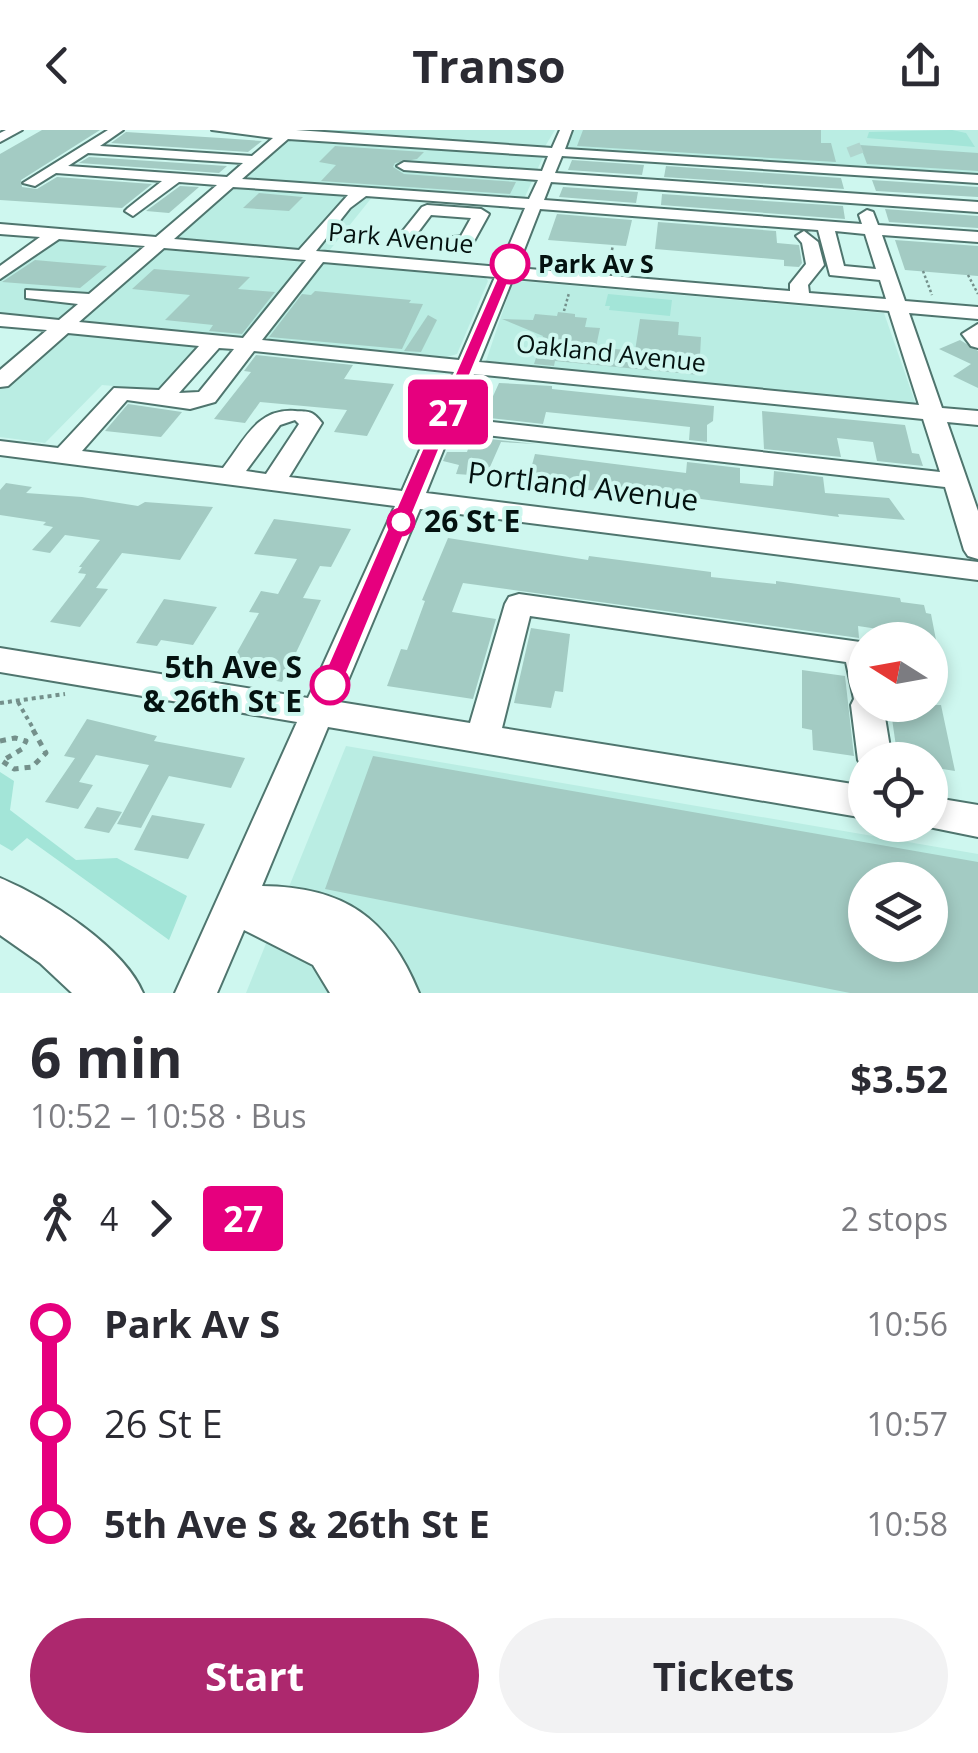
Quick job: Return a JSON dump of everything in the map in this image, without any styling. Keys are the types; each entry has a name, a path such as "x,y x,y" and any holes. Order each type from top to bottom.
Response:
{"highway":[{"path":"0,904 60,944 114,993"}],"street":[{"path":"30,183 116,130"},
{"path":"218,130 399,142 418,133 447,131 458,136 445,154 427,158 408,155 399,142"},
{"path":"490,148 500,130"},
{"path":"200,983 566,130"},
{"path":"0,381 289,132"},
{"path":"634,157 641,136"},
{"path":"454,146 634,157 855,154 978,179"},
{"path":"87,148 258,160"},
{"path":"855,154 862,199 978,550"},
{"path":"133,211 200,156"},
{"path":"404,166 978,207"},
{"path":"54,169 600,212 978,236"},
{"path":"64,456 122,393 201,401 252,344 318,256 345,205 362,192"},
{"path":"800,298 798,284 815,265 810,242 802,234 803,224"},
{"path":"825,226 836,271 887,275"},
{"name":"Park Avenue","path":"0,229 897,306 977,319"},
{"path":"0,274 57,234"},
{"path":"410,264 422,244"},
{"path":"306,293 321,279 318,256"},
{"path":"32,294 94,300"},
{"path":"977,319 972,337 978,342"},
{"name":"Oakland Avenue","path":"0,320 978,418"},
{"path":"168,359 189,338"},
{"path":"164,397 215,340"},
{"path":"230,476 272,420 296,415 311,423 274,482"},
{"path":"443,423 955,480"},
{"name":"Portland Avenue","path":"0,448 978,570"},
{"path":"483,737 519,604 848,651"},
{"path":"0,660 848,799"},
{"path":"948,815 978,821"},
{"path":"235,905 300,903 321,908 379,952 398,993"},
{"path":"235,905 327,952 354,993"}],"path":[{"path":"923,271 934,298"},
{"path":"968,275 977,319"},
{"path":"564,312 570,288"},
{"path":"0,702 79,694"},
{"path":"0,741 26,741 22,749 2,761 14,770 26,770 44,759 46,753 38,744 36,728 18,702"}],"shaded area":[{"path":"298,130 555,130 544,148"},
{"path":"574,130 978,130 978,176 575,150 567,147"},
{"path":"869,132 966,133 975,147 867,138"},
{"path":"290,139 543,157 524,199 517,200 242,178"},
{"path":"236,186 373,196 329,251 177,238"},
{"path":"39,239 136,248 139,252 60,319 0,316 0,267"},
{"path":"164,250 488,281 457,354 447,357 86,322 81,318 155,253"},
{"path":"519,281 884,313 915,402 907,406 486,361 512,284"},
{"path":"608,294 672,300 670,316 609,310 610,306 605,306"},
{"path":"75,332 200,344 159,390 102,385 45,443 0,437 0,388 61,335"},
{"path":"346,746 848,832 848,842 908,842 978,854 978,993 246,993"},
{"path":"0,772 14,781 10,810 76,860 117,858 187,896 169,940 27,838 12,851 0,844"}],"building":[{"path":"42,130 100,130 21,180 22,187 37,189 57,177 152,184 122,208 0,200 0,154"},
{"path":"583,130 821,130 821,143 831,143 836,162 577,146"},
{"path":"126,132 262,141 248,152 111,143"},
{"path":"860,145 978,153 978,171 867,164"},
{"path":"335,146 424,152 417,159 395,163 393,167 404,174 516,182 510,194 321,181 336,165 319,162"},
{"path":"89,157 227,166 219,173 79,163"},
{"path":"572,160 644,165 642,175 568,170"},
{"path":"666,166 841,178 844,189 664,177"},
{"path":"872,180 978,187 978,197 876,191"},
{"path":"180,186 199,187 169,213 146,211"},
{"path":"563,187 638,192 636,203 559,197"},
{"path":"259,193 303,197 289,211 243,208"},
{"path":"662,194 843,206 845,219 661,205"},
{"path":"885,209 978,216 978,228 889,222"},
{"path":"557,214 632,220 626,246 548,240"},
{"path":"658,222 776,231 777,243 799,245 802,263 799,267 784,266 784,260 655,249"},
{"path":"895,240 978,246 978,276 905,270"},
{"path":"35,260 107,266 80,288 2,282"},
{"path":"154,269 250,277 238,289 275,292 242,334 209,331 213,325 165,320 190,295 132,289"},
{"path":"315,291 423,304 402,349 269,337 302,294"},
{"path":"558,312 587,318 585,327 600,328 596,347 635,351 640,319 679,322 678,335 701,337 699,375 555,361 554,366 534,364 543,336 502,319 533,320 535,314 557,316"},
{"path":"428,315 437,320 421,352 404,351"},
{"path":"960,340 978,351 978,388 953,376 971,364 939,349"},
{"path":"256,355 353,365 344,379 394,384 367,436 334,432 347,410 260,402 245,423 214,419 251,372 244,371"},
{"path":"499,383 714,406 713,421 707,425 707,442 689,440 690,427 645,422 546,412 543,424 480,417 484,416"},
{"path":"128,404 182,412 161,437 105,431"},
{"path":"762,411 905,425 912,453 919,454 923,466 877,461 873,442 837,438 841,457 764,449"},
{"path":"472,437 536,444 501,442 486,476 456,474 459,465 443,461 447,452 467,452"},
{"path":"535,454 686,473 687,462 740,468 740,483 773,486 774,471 823,477 825,493 889,498 905,520 838,514 839,517 624,489 623,494 527,483"},
{"path":"6,483 32,487 26,493 138,506 145,502 213,507 180,560 122,553 96,588 108,589 80,627 50,622 84,578 86,574 78,573 79,567 100,540 65,535 50,553 32,550 53,527 43,525 46,522 0,515 0,490"},
{"path":"274,519 351,529 331,567 320,566 303,598 321,600 282,682 226,672 259,613 249,612 261,591 278,594 297,559 254,554"},
{"path":"448,538 588,560 589,556 711,572 711,577 776,581 900,598 901,602 924,605 933,622 848,622 848,636 463,583 452,612 496,619 473,699 387,686 401,649 407,650 425,601 422,600"},
{"path":"164,599 217,607 193,645 161,640 157,646 136,643"},
{"path":"531,628 570,634 563,692 555,691 551,708 514,703"},
{"path":"802,670 845,676 852,742 848,742 848,755 813,750 812,730 802,728"},
{"path":"87,719 157,736 154,741 245,758 231,788 169,776 141,828 117,824 149,765 96,755 79,782 93,785 78,809 45,802 75,758 64,756"},
{"path":"892,722 945,722 955,771 948,770 948,742 895,742"},
{"path":"373,756 978,862 978,993 850,993 325,889"},
{"path":"97,807 122,812 109,833 84,828"},
{"path":"152,815 205,824 188,859 134,850"}],"tunnel":[{"path":"853,145 857,155"}],"bus line":[{"name":"27","path":"330,685 510,264"}],"place":[{"name":"Park Av S","path":"510,264"},
{"name":"26 St E","path":"401,522"},
{"name":"5th Ave S & 26th St E","path":"330,685"}]}
